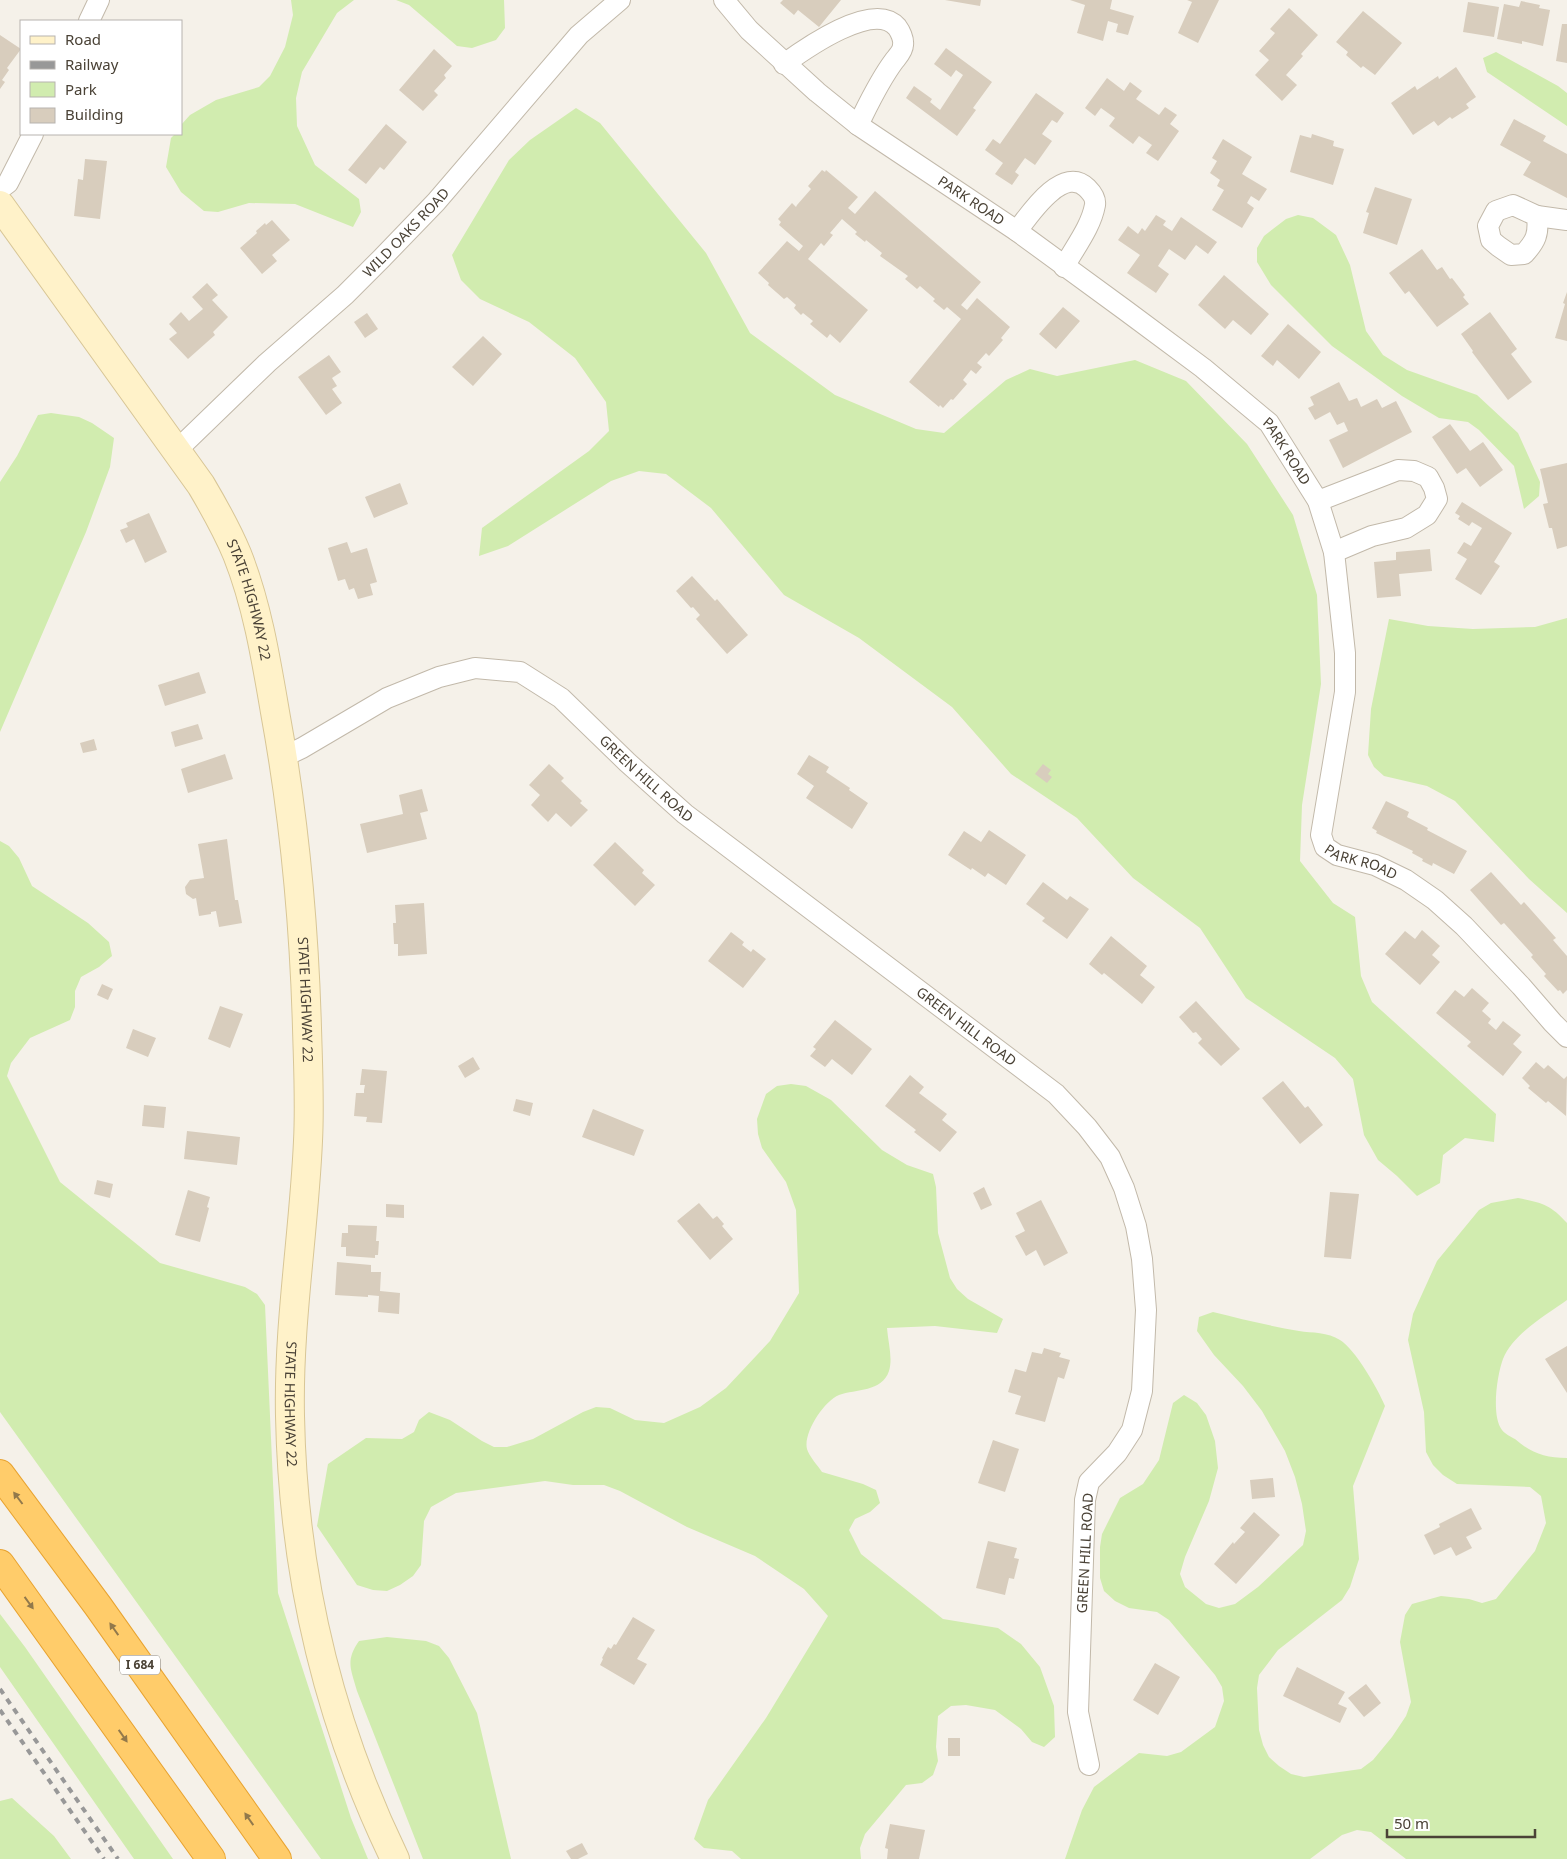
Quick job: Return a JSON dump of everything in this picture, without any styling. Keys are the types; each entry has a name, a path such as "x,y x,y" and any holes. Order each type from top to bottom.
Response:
{"highway":[{"name":"I 684","path":"0,1474 104,1614 277,1859"},
{"path":"0,1564 211,1859"}],"main road":[{"name":"STATE HIGHWAY 22","path":"0,205 176,450 219,516 236,552 248,586 258,624 284,757 302,910 308,1065 308,1138 291,1350 290,1405 292,1474 298,1541 308,1604 322,1663 336,1710 359,1778 394,1859"}],"street":[{"path":"89,20 99,0"},
{"name":"WILD OAKS ROAD","path":"176,450 267,363 345,295 381,259 436,202 579,35 620,0"},
{"name":"PARK ROAD","path":"724,0 749,30 784,64 858,125 1017,231 1203,368 1268,423 1318,501 1334,552 1345,654 1345,692 1321,835 1325,847 1337,855 1375,866 1406,880 1435,900 1464,926 1567,1037"},
{"path":"784,64 834,28 863,18 882,16 892,19 900,32 903,44 899,54 882,77 858,125"},
{"path":"0,189 8,183 32,135"},
{"path":"1017,231 1039,202 1056,187 1074,183 1083,185 1094,197 1096,203 1088,224 1064,266"},
{"path":"1537,216 1567,220"},
{"path":"1318,501 1398,470 1414,471 1428,477 1434,488 1437,498 1427,515 1406,528 1372,536 1334,552"},
{"name":"GREEN HILL ROAD","path":"284,757 387,698 438,677 475,668 520,672 561,698 627,762 685,814 1056,1094 1087,1126 1110,1157 1124,1188 1136,1226 1142,1259 1146,1310 1142,1390 1132,1430 1117,1454 1090,1482 1085,1500 1078,1712 1089,1765"}],"green space":[{"path":"291,0 354,0 337,13 302,72 296,98 297,126 315,165 359,199 361,212 353,227 295,204 249,203 218,212 204,211 181,192 166,167 171,138 174,135 182,135 182,124 190,115 216,100 259,87 270,76 285,47 293,15"},
{"path":"396,0 504,0 505,28 496,40 472,48 457,46 409,5"},
{"path":"1496,52 1558,86 1567,93 1567,126 1487,72 1483,58"},
{"path":"576,108 600,123 706,253 750,333 835,395 916,429 944,433 1006,380 1030,369 1057,376 1135,360 1186,381 1247,444 1293,515 1317,595 1321,684 1302,805 1300,861 1333,903 1355,917 1361,976 1372,1002 1496,1114 1494,1142 1465,1138 1443,1155 1440,1183 1417,1196 1378,1160 1364,1135 1353,1079 1335,1058 1246,998 1200,928 1133,878 1077,818 1011,774 952,707 859,638 784,595 711,508 666,474 639,471 611,481 508,546 479,556 482,528 589,451 609,431 606,402 575,358 529,322 480,299 461,280 452,255 509,160 530,140"},
{"path":"1298,215 1313,218 1336,235 1350,265 1366,331 1383,355 1407,370 1477,395 1518,433 1540,482 1539,496 1524,509 1514,466 1479,430 1468,422 1439,418 1402,396 1332,346 1271,285 1257,262 1257,248 1264,236 1286,219"},
{"path":"51,413 79,417 92,423 114,438 110,467 86,532 0,732 0,482 17,456 38,415"},
{"path":"1567,618 1567,913 1529,879 1455,801 1427,786 1384,776 1374,767 1368,755 1371,709 1389,619 1428,626 1473,629 1535,627"},
{"path":"0,841 9,846 19,858 32,886 88,923 109,942 112,956 99,967 81,977 75,991 75,1007 70,1020 30,1038 11,1063 7,1076 60,1182 160,1263 245,1287 257,1294 265,1305 278,1593 351,1818 368,1859 321,1859 0,1412"},
{"path":"791,1084 806,1086 831,1100 882,1150 907,1165 933,1174 936,1187 938,1233 950,1278 957,1289 968,1299 1003,1319 997,1333 935,1326 887,1328 891,1361 886,1378 881,1383 868,1389 846,1393 833,1398 811,1426 807,1442 808,1452 822,1472 863,1484 876,1490 880,1503 870,1512 855,1519 849,1530 861,1554 943,1619 998,1628 1021,1644 1040,1667 1054,1706 1055,1737 1044,1747 1032,1742 1021,1729 995,1710 966,1705 951,1706 938,1716 936,1747 938,1761 933,1775 922,1783 906,1785 865,1834 860,1848 861,1859 741,1859 732,1851 704,1848 694,1839 708,1800 766,1718 828,1616 804,1589 755,1556 687,1527 620,1491 604,1485 573,1485 545,1481 456,1493 431,1507 424,1521 421,1565 413,1576 387,1591 373,1590 357,1585 317,1526 328,1464 366,1438 402,1439 414,1432 419,1420 429,1412 450,1420 494,1447 507,1447 533,1439 596,1407 610,1408 635,1420 664,1423 700,1407 726,1388 770,1341 799,1293 796,1210 786,1182 762,1148 758,1134 757,1119 766,1094 777,1086"},
{"path":"1518,1198 1545,1205 1556,1212 1567,1223 1567,1300 1514,1341 1503,1359 1496,1395 1496,1406 1499,1424 1506,1434 1539,1454 1567,1458 1567,1859 1406,1859 1371,1832 1357,1830 1342,1835 1310,1859 1065,1859 1082,1810 1094,1787 1139,1753 1167,1756 1181,1752 1215,1727 1224,1701 1222,1687 1215,1675 1169,1620 1157,1612 1129,1608 1115,1601 1104,1591 1100,1578 1102,1534 1120,1498 1143,1484 1159,1460 1173,1403 1184,1395 1197,1403 1206,1415 1215,1441 1218,1468 1209,1501 1185,1557 1180,1574 1185,1587 1206,1604 1219,1608 1235,1604 1258,1587 1303,1545 1306,1531 1302,1504 1295,1477 1285,1451 1262,1411 1243,1386 1214,1355 1197,1331 1199,1317 1213,1312 1277,1327 1335,1337 1346,1345 1359,1360 1385,1406 1353,1486 1359,1559 1350,1587 1342,1600 1278,1650 1259,1675 1257,1688 1259,1730 1269,1757 1279,1766 1291,1774 1304,1777 1361,1769 1373,1760 1406,1716 1411,1702 1400,1642 1405,1615 1412,1604 1441,1596 1469,1599 1482,1603 1496,1599 1535,1551 1546,1523 1541,1496 1530,1487 1457,1484 1443,1475 1433,1465 1426,1452 1424,1412 1408,1340 1413,1314 1437,1261 1479,1210 1491,1203"},
{"path":"0,1614 173,1859 134,1859 0,1667"},
{"path":"387,1637 426,1641 439,1646 449,1658 477,1713 511,1859 423,1859 357,1691 350,1665 352,1654 359,1641"},
{"path":"12,1798 54,1836 71,1859 0,1859 0,1801"}],"building":[{"path":"783,0 841,0 819,27 798,10 794,15 780,3"},
{"path":"945,0 981,0 980,6"},
{"path":"1070,0 1112,0 1110,9 1134,16 1128,35 1116,32 1118,24 1108,21 1103,41 1077,33 1085,5"},
{"path":"1187,0 1219,0 1198,43 1178,33 1192,2"},
{"path":"1521,1 1540,5 1539,8 1550,10 1543,46 1522,41 1522,44 1497,39 1504,4 1519,7"},
{"path":"1468,2 1499,7 1494,37 1463,32"},
{"path":"1289,8 1318,35 1286,75 1297,85 1282,101 1255,75 1269,60 1259,51 1275,33 1270,29"},
{"path":"1363,11 1402,43 1375,75 1363,66 1361,68 1346,55 1348,52 1336,42"},
{"path":"1562,24 1567,24 1567,63 1556,61"},
{"path":"0,35 20,48 20,50 7,68 9,70 2,80 5,82 0,89"},
{"path":"946,48 992,82 973,108 976,110 957,136 906,98 914,86 932,99 930,102 940,110 963,75 956,70 951,77 934,64"},
{"path":"434,49 452,66 444,75 446,78 434,91 438,95 423,111 399,90"},
{"path":"1456,67 1476,97 1466,104 1469,108 1452,119 1450,117 1438,126 1434,121 1413,135 1391,103 1415,86 1417,90 1438,76 1439,79"},
{"path":"1107,78 1124,91 1130,82 1142,91 1136,99 1159,115 1165,107 1177,115 1170,124 1179,131 1158,161 1146,153 1152,145 1139,136 1133,144 1109,126 1115,118 1101,108 1095,116 1085,108"},
{"path":"1036,93 1064,113 1057,123 1052,120 1042,134 1052,141 1035,165 1025,158 1015,172 1019,175 1012,185 995,174 1003,163 985,150 993,139 1000,144"},
{"path":"1514,119 1546,136 1543,141 1567,154 1567,198 1523,175 1531,162 1500,145"},
{"path":"386,124 407,142 384,170 380,167 366,184 348,170"},
{"path":"1312,134 1334,141 1333,146 1344,149 1333,185 1290,172 1300,135 1311,138"},
{"path":"1223,139 1252,157 1242,174 1267,189 1259,201 1251,196 1247,203 1254,208 1242,228 1212,210 1224,190 1217,186 1220,180 1210,173 1217,161 1212,158"},
{"path":"85,159 107,161 100,219 74,216 78,179 83,180"},
{"path":"822,170 825,172 826,170 858,197 848,208 855,214 875,191 981,282 961,305 967,310 977,298 1010,327 1001,338 1003,340 989,356 986,353 977,363 982,367 976,374 971,370 963,380 967,384 943,408 940,405 939,407 909,382 961,319 947,307 944,310 920,286 917,289 905,279 908,276 880,256 882,253 855,234 857,232 842,219 830,233 833,235 824,246 821,243 808,259 868,310 840,343 830,334 827,338 810,324 813,321 803,313 801,315 794,308 796,305 787,297 784,299 758,273 787,241 799,251 803,246 779,225 781,222 778,219 792,203 796,207 811,189 808,186"},
{"path":"1375,187 1412,199 1397,245 1363,233 1369,213 1366,212"},
{"path":"1156,215 1166,221 1163,225 1172,231 1181,217 1217,242 1208,254 1196,245 1185,260 1169,249 1158,266 1169,274 1156,293 1127,273 1140,255 1118,240 1128,226 1138,234 1142,228 1145,231"},
{"path":"272,220 290,240 272,255 277,261 262,274 240,248 265,223 266,225"},
{"path":"1422,249 1437,270 1442,267 1450,279 1452,278 1465,295 1463,297 1469,304 1437,327 1409,291 1405,294 1389,273"},
{"path":"1224,275 1269,314 1251,335 1233,320 1225,329 1198,305"},
{"path":"207,283 218,295 212,300 228,317 213,332 215,335 188,359 169,339 177,333 169,324 181,312 189,321 203,309 192,297"},
{"path":"1567,292 1567,341 1555,338"},
{"path":"1063,307 1080,321 1056,349 1039,334"},
{"path":"1490,312 1517,349 1511,354 1532,382 1508,400 1461,334"},
{"path":"367,313 378,329 365,338 354,322"},
{"path":"1288,324 1321,352 1299,379 1277,360 1273,366 1261,356"},
{"path":"483,336 502,354 473,386 452,367"},
{"path":"329,355 341,372 332,378 337,386 332,389 342,403 326,415 298,377"},
{"path":"1339,382 1349,401 1357,398 1361,407 1377,399 1382,408 1396,401 1412,432 1343,468 1329,440 1348,431 1344,422 1337,425 1330,412 1315,420 1308,408 1314,405 1310,397"},
{"path":"1450,424 1470,451 1483,442 1503,470 1480,487 1466,468 1457,474 1432,437"},
{"path":"1567,463 1567,546 1557,549 1543,504 1548,503 1540,469"},
{"path":"400,483 408,504 374,518 365,497"},
{"path":"1462,502 1512,533 1494,562 1500,566 1481,595 1455,579 1467,559 1457,553 1464,542 1471,546 1482,528 1472,522 1469,526 1458,519 1460,516 1455,513"},
{"path":"149,513 167,552 145,563 134,539 126,543 120,530 128,527 126,523"},
{"path":"347,542 351,553 367,548 377,582 370,584 373,595 358,599 354,588 349,590 345,579 338,581 328,548"},
{"path":"1430,549 1432,571 1399,574 1401,596 1377,598 1374,562 1396,560 1396,552"},
{"path":"692,576 715,601 717,599 748,635 727,654 696,619 700,615 676,591"},
{"path":"199,672 206,693 165,706 158,685"},
{"path":"198,724 203,739 175,747 171,732"},
{"path":"94,739 97,750 83,753 80,743"},
{"path":"225,754 233,779 188,793 181,769"},
{"path":"809,755 829,767 826,772 868,803 852,829 806,798 814,786 797,774"},
{"path":"549,764 564,778 561,781 582,801 580,803 588,810 571,827 556,813 548,822 531,805 540,795 529,785"},
{"path":"1043,764 1051,770 1048,774 1052,777 1047,783 1035,774"},
{"path":"422,789 428,811 420,813 427,839 367,853 360,824 403,814 399,795"},
{"path":"1386,801 1409,812 1407,817 1428,828 1427,830 1467,851 1454,874 1433,863 1432,866 1422,861 1423,859 1412,853 1413,851 1376,833 1377,831 1372,828"},
{"path":"989,830 1026,855 1006,885 988,873 985,877 972,868 971,870 948,855 964,831 981,842"},
{"path":"227,839 235,900 238,900 242,923 219,927 216,911 199,916 196,898 193,899 186,894 185,887 190,880 204,878 198,844"},
{"path":"615,842 644,870 642,873 655,885 635,906 593,865"},
{"path":"1491,872 1521,905 1524,902 1556,938 1553,940 1567,956 1567,990 1563,994 1544,976 1546,974 1531,957 1533,955 1504,923 1501,925 1470,890"},
{"path":"1043,882 1067,900 1070,896 1089,909 1067,939 1042,921 1045,918 1026,904"},
{"path":"424,903 427,954 398,956 398,944 394,944 393,923 396,923 395,905"},
{"path":"1422,930 1440,946 1432,955 1440,962 1420,985 1385,954 1405,931 1415,939"},
{"path":"731,932 744,942 742,945 751,952 753,949 766,959 743,988 708,961"},
{"path":"1111,936 1147,966 1140,975 1155,987 1142,1004 1104,973 1102,975 1089,964"},
{"path":"102,984 113,989 108,1000 97,995"},
{"path":"1472,988 1489,1003 1482,1011 1491,1019 1488,1023 1496,1030 1503,1021 1521,1035 1513,1044 1522,1052 1503,1076 1467,1046 1471,1042 1436,1013 1455,990 1464,997"},
{"path":"1196,1001 1240,1049 1221,1066 1198,1043 1202,1039 1196,1032 1193,1033 1179,1017"},
{"path":"220,1006 243,1014 230,1048 208,1039"},
{"path":"835,1020 872,1049 852,1075 832,1059 825,1067 810,1056 816,1049 813,1047"},
{"path":"133,1029 156,1038 148,1057 126,1048"},
{"path":"473,1057 480,1069 465,1078 458,1066"},
{"path":"1536,1062 1544,1069 1548,1065 1564,1079 1567,1076 1566,1116 1528,1088 1530,1086 1522,1078"},
{"path":"362,1069 387,1071 382,1123 366,1122 367,1117 354,1116 356,1093 364,1093 365,1085 360,1085"},
{"path":"910,1075 924,1087 919,1093 947,1114 942,1120 957,1132 940,1152 885,1106"},
{"path":"1283,1081 1305,1108 1308,1106 1323,1125 1300,1144 1262,1098"},
{"path":"516,1099 533,1103 530,1116 513,1111"},
{"path":"144,1105 166,1107 164,1128 142,1126"},
{"path":"593,1109 644,1130 634,1156 582,1137"},
{"path":"187,1131 240,1137 237,1165 184,1159"},
{"path":"97,1180 113,1184 110,1198 94,1194"},
{"path":"984,1187 992,1205 981,1210 973,1193"},
{"path":"188,1190 210,1197 200,1242 175,1235"},
{"path":"1330,1192 1359,1194 1351,1259 1324,1257"},
{"path":"1041,1200 1068,1253 1044,1266 1036,1250 1026,1256 1015,1236 1025,1231 1016,1213"},
{"path":"699,1203 713,1219 717,1216 724,1224 722,1226 733,1239 710,1260 677,1221"},
{"path":"386,1204 404,1205 404,1218 386,1217"},
{"path":"348,1225 377,1226 376,1241 379,1241 378,1255 375,1255 375,1258 346,1256 346,1247 341,1247 342,1233 348,1233"},
{"path":"337,1262 371,1265 371,1272 381,1272 380,1291 400,1293 399,1314 378,1312 379,1296 335,1295"},
{"path":"1567,1346 1567,1393 1545,1359"},
{"path":"1044,1348 1061,1353 1059,1357 1070,1360 1064,1379 1058,1377 1045,1422 1015,1414 1021,1396 1008,1392 1015,1369 1026,1372 1032,1352 1042,1354"},
{"path":"993,1440 1019,1449 1005,1492 978,1483"},
{"path":"1273,1478 1275,1497 1252,1499 1250,1480"},
{"path":"1471,1508 1482,1529 1466,1537 1472,1548 1456,1556 1451,1547 1434,1555 1424,1535 1440,1527 1439,1524"},
{"path":"1254,1512 1280,1535 1236,1584 1214,1564 1233,1542 1234,1544 1245,1532 1240,1528"},
{"path":"988,1541 1017,1548 1014,1558 1019,1559 1014,1579 1009,1578 1005,1595 976,1588"},
{"path":"633,1617 655,1630 637,1659 647,1664 634,1685 600,1665 608,1647 611,1649 614,1644 616,1645"},
{"path":"1155,1663 1180,1677 1158,1715 1133,1700"},
{"path":"1297,1667 1345,1692 1338,1704 1347,1708 1340,1723 1283,1696"},
{"path":"1366,1684 1381,1703 1364,1717 1348,1698"},
{"path":"948,1738 960,1738 960,1756 948,1756"},
{"path":"890,1824 925,1830 919,1859 887,1859 888,1849 885,1848"},
{"path":"582,1843 588,1854 578,1859 571,1859 566,1851"}],"railway":[{"path":"0,1689 118,1859"},
{"path":"0,1710 104,1859"}]}
